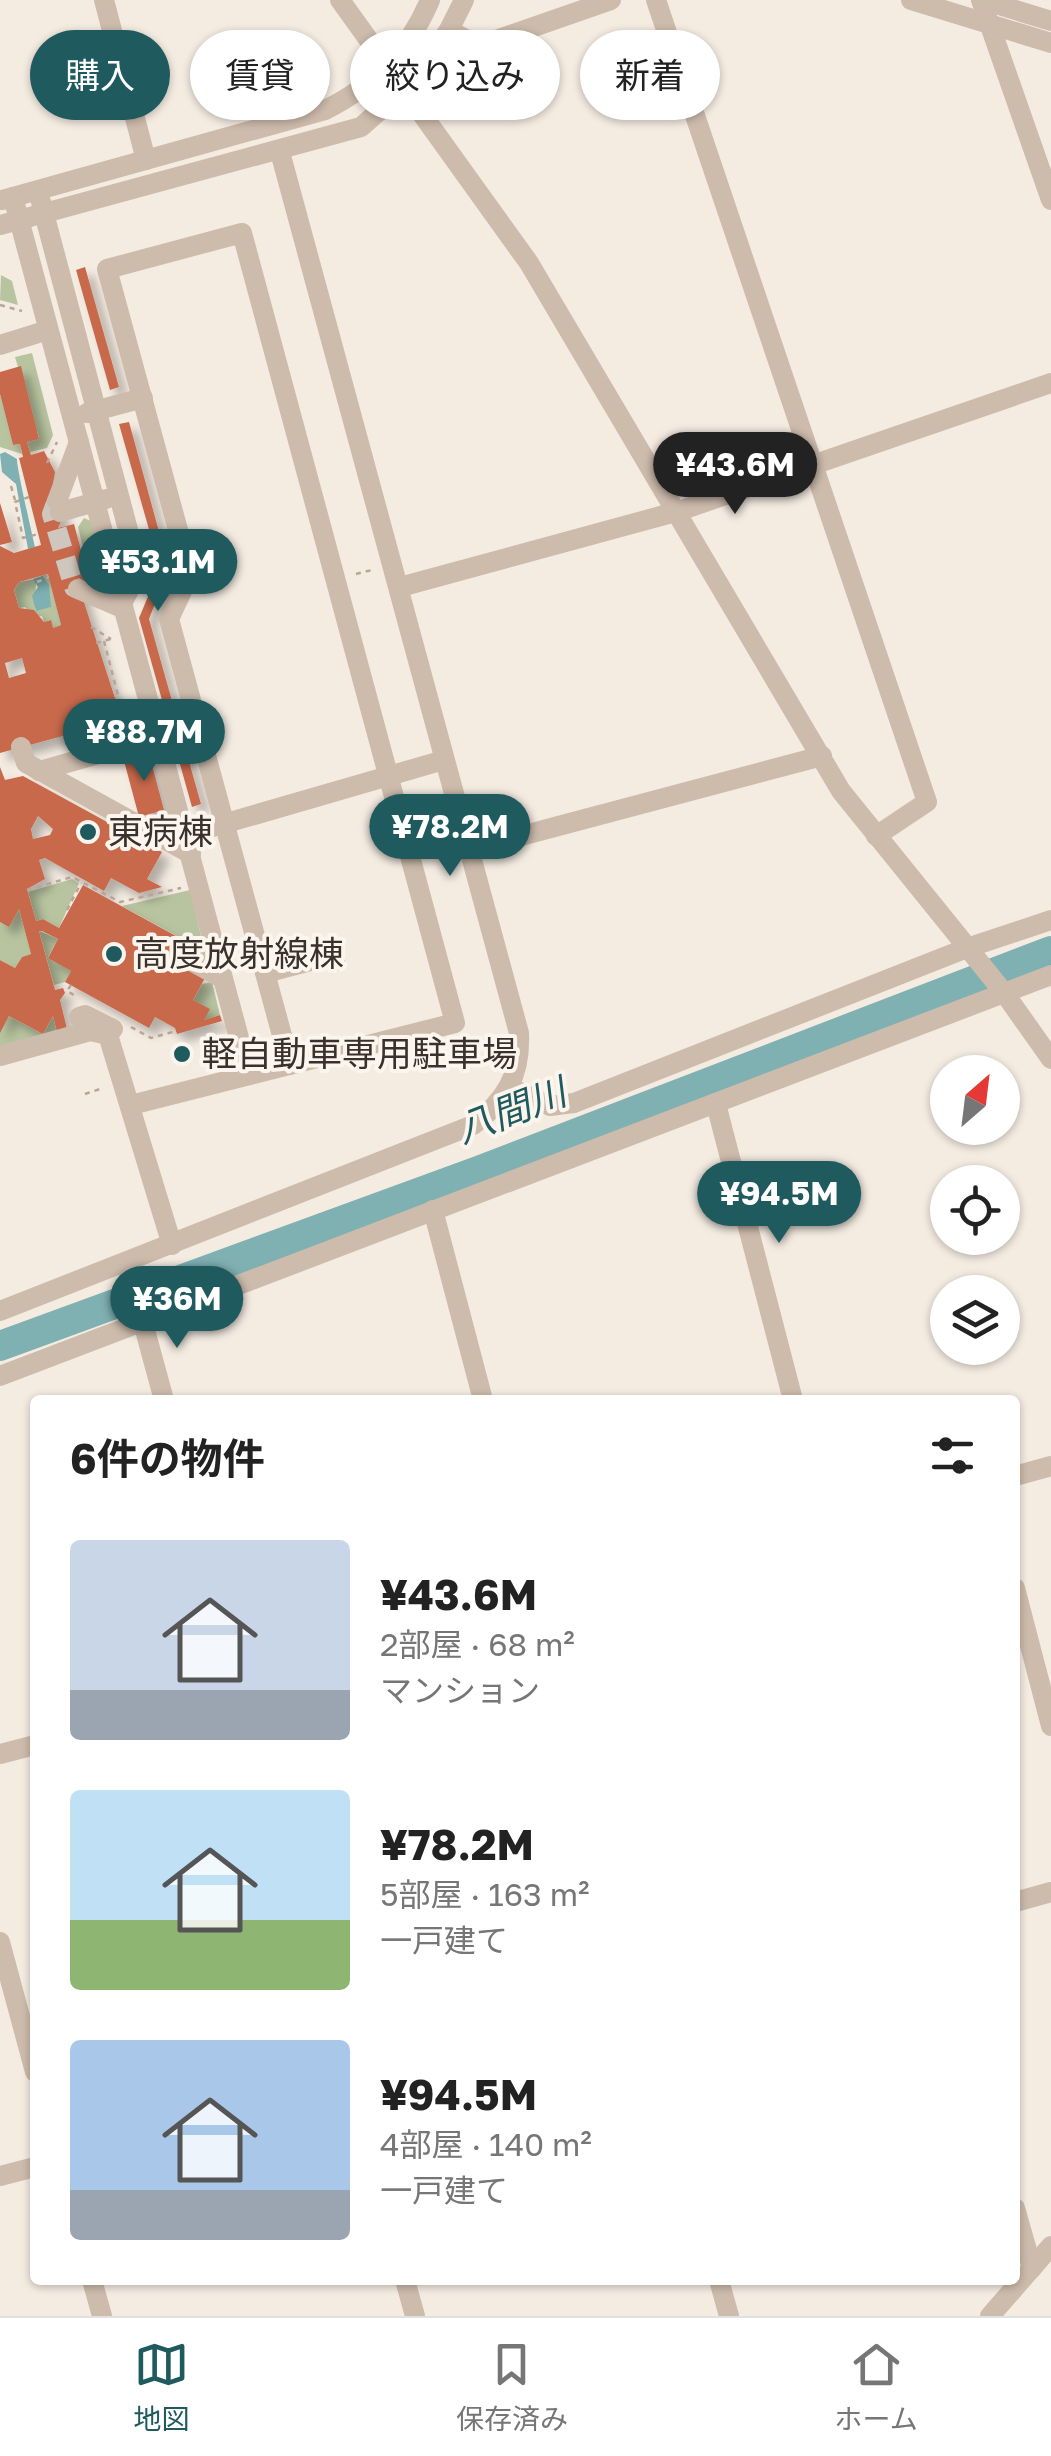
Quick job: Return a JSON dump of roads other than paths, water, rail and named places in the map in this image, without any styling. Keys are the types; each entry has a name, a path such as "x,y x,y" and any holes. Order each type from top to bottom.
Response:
{"street":[{"path":"104,0 146,160"},
{"path":"340,0 361,30"},
{"path":"414,30 430,0"},
{"path":"450,30 464,0"},
{"path":"525,30 611,0"},
{"path":"656,0 926,802 876,836"},
{"path":"911,0 1051,43"},
{"path":"982,0 1051,200"},
{"path":"982,0 1051,21"},
{"path":"119,496 59,507 72,417 48,330 10,223 7,199 325,110 350,93"},
{"path":"10,223 280,152 361,126 369,120"},
{"path":"426,120 529,264 841,791 1005,994 1051,1059"},
{"path":"0,1311 129,1270 172,1245 474,1125 500,1104 520,1058 519,1033 280,152"},
{"path":"38,191 139,572 120,608"},
{"path":"131,1105 290,1065 455,1023 242,233 108,269 190,574 170,619 290,1065"},
{"path":"0,345 48,330"},
{"path":"400,587 678,511 1051,383"},
{"path":"72,417 143,398"},
{"path":"70,439 94,502 249,1075"},
{"path":"78,589 120,608"},
{"path":"39,771 158,737"},
{"path":"21,746 26,764 188,844"},
{"path":"468,850 822,756"},
{"path":"188,844 225,824 444,760"},
{"path":"509,1087 550,1106 574,1104 1051,920"},
{"path":"180,955 222,978"},
{"path":"265,973 333,955 335,961"},
{"path":"0,1376 1051,974"},
{"path":"0,1056 74,1007 113,1044 172,1245"},
{"path":"716,1104 792,1395"},
{"path":"433,1210 482,1395"},
{"path":"129,1270 163,1395"},
{"path":"1020,1475 1051,1466"},
{"path":"1020,1607 1051,1726"},
{"path":"0,1754 30,1746"},
{"path":"1020,1901 1051,1892"},
{"path":"0,1942 30,2053"},
{"path":"0,2176 30,2168"},
{"path":"1020,2226 1032,2268"},
{"path":"1020,2282 1051,2246"},
{"path":"93,2285 102,2316"},
{"path":"407,2285 416,2316"},
{"path":"720,2285 729,2316"},
{"path":"990,2316 1017,2285"}],"water":[{"path":"5,452 17,459 35,547 28,549 16,484 2,472 0,454"},
{"path":"48,574 43,577 49,585 51,607 36,611 32,596 38,587 33,579"}],"waterway":[{"name":"八間川","path":"0,1346 478,1171 1051,951"}],"tunnel":[{"path":"57,501 52,514 74,587 78,589"}],"place":[{"name":"東病棟","path":"88,832"},
{"name":"高度放射線棟","path":"114,954"},
{"name":"軽自動車専用駐車場","path":"182,1054"}]}
